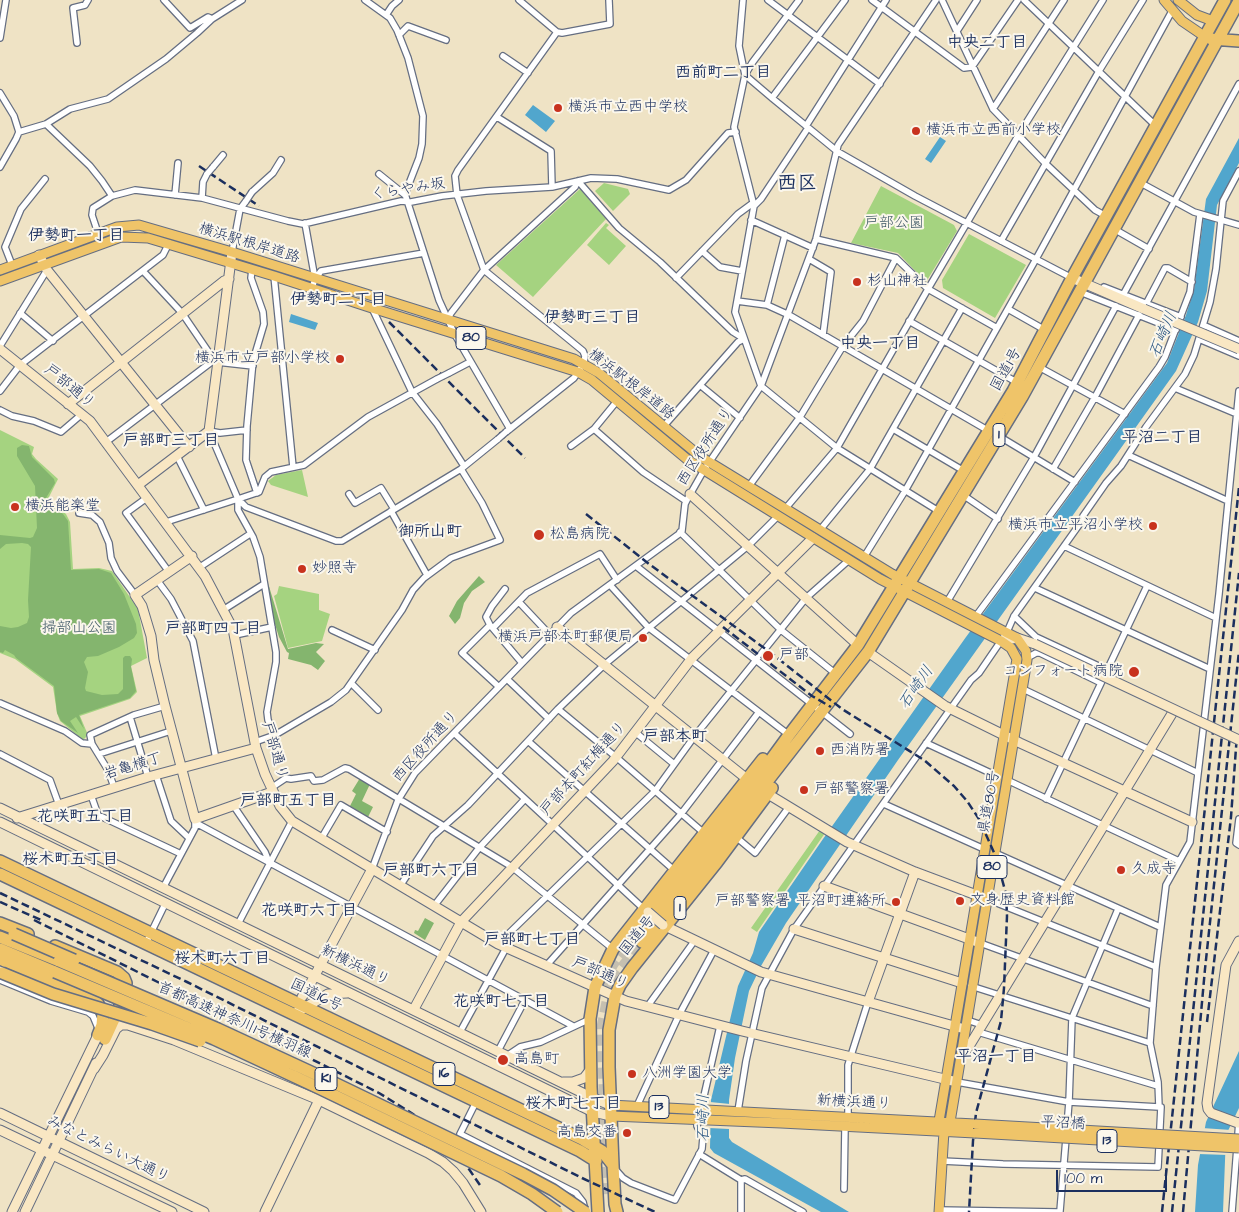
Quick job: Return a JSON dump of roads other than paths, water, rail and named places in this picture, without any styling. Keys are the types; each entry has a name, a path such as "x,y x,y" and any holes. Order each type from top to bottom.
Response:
{"highway":[{"name":"国道1号","path":"638,939 757,786 788,736 816,712 863,648 902,585 963,495 1018,382 1072,278 1225,0"},
{"name":"1","path":"1216,40 1239,1"},
{"path":"1213,21 1239,22"},
{"path":"1204,36 1216,40 1239,41"},
{"name":"国道1号","path":"902,585 940,512 965,471 994,434 1039,367 1216,40"},
{"name":"国道1号","path":"598,1212 591,1097 590,1019 595,987 613,949 646,911 704,834 802,746 816,712 836,674 863,648"},
{"name":"国道1号","path":"617,1212 612,1165 609,1030 615,996 620,985 664,925 736,836 757,786"},
{"name":"国道16号","path":"0,861 294,1014 573,1148 596,1161"},
{"name":"国道16号","path":"0,874 300,1002 595,1146 602,1151 612,1165"},
{"path":"0,923 117,972 124,978 126,984 125,994 102,1037"},
{"path":"0,928 127,982 218,1029"},
{"name":"首都高速神奈川1号横羽線","path":"0,937 57,967 273,1066 454,1152 516,1184 556,1212"},
{"name":"首都高速神奈川1号横羽線","path":"0,949 57,967 218,1029 523,1174 554,1190 585,1212"},
{"path":"0,959 92,999 98,1004 102,1013 102,1037"},
{"path":"1,975 53,994 152,1024 273,1066"},
{"path":"573,1148 585,1157 589,1165 593,1212"},
{"path":"516,1184 534,1193 562,1212"}],"main road":[{"path":"1164,0 1182,22 1204,36"},
{"path":"1178,0 1195,14 1213,21"},
{"name":"横浜駅根岸道路","path":"0,270 98,233 117,227 139,226 231,263 578,372 592,380 688,460 707,466 749,486 864,557 902,585"},
{"name":"横浜駅根岸道路","path":"0,281 45,267 121,237 138,236 170,239 232,252 574,359 599,373 692,451 707,466 778,516 849,560 902,585"},
{"name":"80","path":"902,585 947,602 1017,638"},
{"name":"県道80号","path":"902,585 1001,641 1011,648 1017,659 939,1121"},
{"path":"1017,638 1026,651 1027,658"},
{"name":"県道80号","path":"939,1211 944,1131 950,1122 1027,658"},
{"name":"新横浜通り","path":"611,1111 637,1106 704,1110"},
{"name":"13","path":"704,1110 734,1111"},
{"name":"新横浜通り","path":"611,1111 697,1120 845,1127 944,1131 975,1128"},
{"name":"新横浜通り","path":"734,1111 939,1121 975,1128"},
{"path":"939,1121 944,1131"},
{"name":"平沼橋","path":"975,1128 1239,1139"},
{"name":"平沼橋","path":"975,1128 1239,1148"}],"street":[{"path":"0,38 6,0"},
{"path":"77,43 73,8 85,5 88,0"},
{"path":"164,0 190,28 208,17 212,19"},
{"path":"19,132 46,124 70,109 108,99 166,59 198,34 212,19 242,0"},
{"path":"365,0 390,18 408,58 423,116 422,144 419,158 408,183 405,195 406,202 440,300 454,333 508,431"},
{"path":"386,15 392,6 400,0"},
{"path":"519,0 557,32 562,33 610,24 609,0"},
{"path":"743,0 739,46 746,75 838,152 916,196 1072,278 1116,306 1143,309 1181,317"},
{"path":"768,0 880,84"},
{"path":"799,0 752,63 746,75 734,127 753,204 752,220 735,312 762,386 837,448 940,512"},
{"path":"772,98 845,0"},
{"path":"872,0 964,68 972,67 1018,0"},
{"path":"676,278 738,214 761,199 886,0"},
{"name":"西区役所通り","path":"372,869 398,800 416,772 571,614 680,532 688,497 762,386 816,239 838,152 838,145 936,0"},
{"path":"942,0 993,109 1046,164 1095,210 1106,216"},
{"path":"957,31 977,0"},
{"path":"1024,0 1156,125"},
{"path":"993,109 1064,0"},
{"path":"785,508 837,448 928,288 1018,136 1103,0"},
{"path":"1002,241 1098,71 1143,0"},
{"path":"864,557 905,491 1008,309 1172,11"},
{"path":"399,36 408,26 446,40"},
{"path":"281,160 273,173 252,192 240,209 216,360 209,431 238,499 246,507 340,542 463,468 574,378 584,363 586,358 583,352 484,270 457,195 455,182 458,170 557,32"},
{"path":"503,56 528,73"},
{"path":"1123,295 1239,84"},
{"path":"0,93 14,116 19,132 0,167"},
{"path":"497,117 551,151 552,187"},
{"path":"46,124 90,166 112,196"},
{"name":"くらやみ坂","path":"98,233 92,215 92,208 112,196 135,190 202,198 288,221 305,223 401,201 552,187 578,180 602,178 669,190 686,180 728,133 736,132"},
{"path":"202,198 207,174 223,155"},
{"path":"174,195 178,163"},
{"path":"734,1111 747,1032 768,974 794,929 851,844 884,804 926,742 947,706 978,673 1001,641 1014,616 1106,483 1185,374 1199,340 1198,331 1210,302 1219,219 1223,201 1239,171"},
{"path":"379,174 405,195"},
{"path":"12,265 5,247 22,209 45,179"},
{"path":"448,319 484,270 575,187 578,180 619,228 660,262 733,332 744,339"},
{"path":"1139,182 1202,215 1239,225"},
{"path":"977,617 1160,367 1180,324 1186,304 1192,282 1202,215"},
{"path":"752,220 813,248"},
{"path":"305,223 315,279"},
{"path":"1114,229 1148,249"},
{"path":"767,305 785,235"},
{"path":"0,391 20,366 164,256 170,239"},
{"path":"816,239 896,258 928,288 997,328"},
{"path":"702,251 720,267 742,270"},
{"path":"312,288 315,279 321,271 424,253"},
{"path":"40,255 45,267 189,447"},
{"path":"749,486 800,417 843,346 863,321 896,258"},
{"path":"809,259 831,272 823,335"},
{"path":"0,348 45,267"},
{"path":"1053,469 1095,397 1165,268 1192,282"},
{"path":"252,269 251,278 264,312 264,324 253,366 247,430 246,460 257,493"},
{"path":"143,271 182,313 216,360 253,366"},
{"path":"274,276 292,467"},
{"path":"68,404 120,361 229,279"},
{"path":"1083,285 1123,295 1176,330"},
{"path":"1083,285 1239,349"},
{"path":"737,301 767,305 789,314 1075,482"},
{"path":"947,602 1034,457 1116,306"},
{"path":"256,745 335,699 352,684 402,610 412,590 427,575 451,558 500,540 463,468 437,424 412,392 372,308"},
{"path":"820,530 870,468 962,308"},
{"path":"1008,309 1046,331"},
{"path":"20,313 53,341"},
{"path":"910,321 1018,382"},
{"path":"1180,324 1198,331"},
{"path":"1202,325 1239,340"},
{"path":"663,427 738,342 744,339"},
{"path":"1199,340 1239,356"},
{"name":"戸部通り","path":"0,348 90,421 200,567 234,629 256,745 272,790 280,806 292,821 502,946 615,996 647,1007 957,1082"},
{"path":"106,442 216,360"},
{"path":"166,522 257,493 265,477 272,472 304,465 323,453 368,417 470,362"},
{"path":"1039,367 1126,414"},
{"path":"700,385 740,418"},
{"path":"1175,388 1236,414"},
{"path":"942,1161 1158,1167 1161,1107 1159,1107 1158,1086 1150,1042 1160,927 1166,885 1190,842 1216,618 1239,391"},
{"path":"571,446 594,429 617,401"},
{"path":"0,410 12,416 34,421 60,432 82,414"},
{"path":"594,429 644,472 688,497 748,546 863,648 923,692 1014,740 1192,822"},
{"path":"893,429 965,471"},
{"path":"138,484 209,431 220,433 247,430"},
{"path":"1128,455 1228,501"},
{"path":"177,456 204,510"},
{"path":"349,494 355,503 381,488 427,575"},
{"path":"963,495 998,519"},
{"path":"148,497 126,514 169,572"},
{"path":"238,499 238,510 258,549 272,627 276,662 268,720 275,735"},
{"path":"79,513 92,515 100,522 110,543 111,558 142,606 151,636 164,706 196,821 164,888"},
{"path":"400,886 427,844 468,805 558,709 604,665 648,627 748,546 778,516"},
{"path":"680,532 781,630 836,674"},
{"path":"200,567 250,534"},
{"name":"戸部本町紅梅通り","path":"414,1009 461,922 616,757 691,659 813,538"},
{"path":"1064,546 1216,618"},
{"path":"499,687 462,653 527,593 600,554 617,580"},
{"path":"135,595 192,556"},
{"path":"460,1032 488,980 502,946 547,896 655,791 694,737 806,598 849,560"},
{"path":"636,566 756,660 816,712 850,734"},
{"path":"157,580 171,599 192,641 216,759"},
{"path":"223,610 264,584"},
{"path":"610,585 648,627 788,736"},
{"path":"1046,799 1147,586"},
{"path":"1035,588 1210,669"},
{"path":"505,589 486,617 491,627 522,663"},
{"path":"519,602 550,634"},
{"path":"1014,616 1036,640 1104,676 1204,724"},
{"path":"235,635 272,627"},
{"path":"557,627 722,760 757,786 826,830 851,844 915,872 1156,967"},
{"path":"332,630 374,650"},
{"path":"1001,641 1017,638 1036,640 1239,740"},
{"path":"1027,658 1040,653 1104,676"},
{"path":"507,679 548,719"},
{"path":"352,684 378,710"},
{"path":"1022,689 1198,773"},
{"path":"0,703 65,731 82,743 92,744"},
{"path":"114,787 99,754 92,744 90,735 130,716 164,706"},
{"path":"558,709 704,834"},
{"path":"962,1052 968,1048 980,1029 1124,790 1175,710"},
{"path":"546,966 681,814 759,712"},
{"path":"130,716 137,740 171,821 189,838"},
{"path":"99,754 171,730"},
{"path":"636,732 674,764"},
{"path":"454,733 646,911 664,925 745,965 768,974 955,1027 966,1025 980,1029 1070,1060 1158,1086"},
{"path":"528,741 675,871"},
{"path":"926,742 997,776"},
{"name":"岩亀横丁","path":"0,822 20,818 114,787 216,759 256,745"},
{"path":"0,754 50,780 59,805"},
{"path":"196,821 272,790 286,778 311,776 314,781 323,780 345,768 512,867 613,949"},
{"path":"1007,780 1179,861"},
{"path":"91,795 98,815 181,854"},
{"path":"434,906 479,848 525,799"},
{"path":"884,804 984,849"},
{"path":"233,805 265,852 269,862"},
{"path":"322,839 341,805 387,832"},
{"path":"736,836 756,852 789,807"},
{"name":"新横浜通り","path":"0,808 563,1082 591,1097 611,1111"},
{"path":"1239,819 1236,844 1239,845"},
{"path":"196,821 572,1026"},
{"path":"238,924 292,821"},
{"name":"新横浜通り","path":"0,822 593,1112 611,1111"},
{"path":"995,853 1160,927"},
{"path":"294,1014 372,869"},
{"path":"848,1117 849,1057 915,872"},
{"path":"824,886 1153,1006"},
{"path":"149,938 166,902"},
{"path":"939,1211 1058,1212 1060,1210 1069,1102 1072,1018 1118,909"},
{"path":"794,929 1150,1042"},
{"path":"647,1007 695,940"},
{"path":"1239,941 1226,965 1207,1103 1211,1113 1239,1123 1232,1211 1239,1210"},
{"path":"637,1106 679,1015 714,950"},
{"path":"300,1002 333,970"},
{"path":"1,975 51,1001 88,1012 96,1021 102,1037 94,1069"},
{"path":"300,1002 328,994 355,995"},
{"path":"498,1050 525,1000"},
{"path":"508,1056 520,1048 541,1042 590,1019"},
{"path":"25,1212 94,1069 118,1026 128,1025 199,1049 319,1100 428,1153 443,1162 463,1182 481,1212"},
{"path":"704,1110 723,1026"},
{"path":"12,1212 49,1136 102,1037"},
{"path":"563,1082 573,1082 584,1078 591,1069"},
{"path":"957,1082 1069,1102 1159,1107"},
{"path":"265,1212 319,1100"},
{"path":"476,1102 460,1134 576,1192 583,1202 585,1212"},
{"name":"みなとみらい大通り","path":"0,1113 204,1212"},
{"path":"612,1165 631,1183 676,1200 702,1149 703,1137 697,1126 697,1120"},
{"path":"844,1189 845,1127"},
{"name":"みなとみらい大通り","path":"0,1130 172,1212"},
{"path":"488,1149 478,1168 521,1191 550,1212"},
{"path":"699,1154 740,1180 745,1179 803,1212"},
{"path":"740,1180 742,1212"}],"water":[{"path":"533,105 555,121 546,132 525,115"},
{"path":"940,137 946,141 931,163 925,159"},
{"path":"1239,138 1239,163 1217,205 1207,291 1198,322 1176,371 898,760 786,923 749,991 735,1058 729,1100 729,1138 732,1142 849,1212 821,1212 714,1153 710,1148 711,1100 738,986 753,953 759,932 966,637 1167,363 1194,290 1206,199"},
{"path":"291,314 318,323 315,330 289,322"},
{"path":"1239,1051 1239,1108 1226,1135 1223,1212 1195,1212 1198,1165 1206,1122"}],"tunnel":[{"path":"602,984 613,964 634,936"},
{"path":"609,1194 602,1027 609,992 617,974 642,942"}],"railway":[{"path":"199,166 259,206"},
{"path":"389,322 525,458"},
{"path":"1162,1212 1239,487"},
{"path":"586,514 649,564 771,653 842,709 924,760 954,786 979,819 996,857 1006,894 1007,916 1001,1021 976,1113 969,1212"},
{"path":"1172,1212 1239,573"},
{"path":"723,627 812,696 831,707"},
{"path":"1183,1212 1205,969 1239,651"},
{"path":"1207,1022 1231,817 1237,734"},
{"path":"0,893 187,982 582,1178 655,1212"},
{"path":"0,902 41,920"},
{"path":"34,920 379,1093 413,1114 442,1139 464,1162 482,1188"}],"place":[{"name":"横浜市立西中学校","path":"558,108"},
{"name":"横浜市立西前小学校","path":"916,131"},
{"name":"杉山神社","path":"857,282"},
{"name":"横浜市立戸部小学校","path":"340,359"},
{"name":"横浜能楽堂","path":"15,507"},
{"name":"横浜市立平沼小学校","path":"1153,526"},
{"name":"松島病院","path":"539,535"},
{"name":"妙照寺","path":"302,569"},
{"name":"横浜戸部本町郵便局","path":"643,638"},
{"name":"戸部","path":"768,656"},
{"name":"コンフォート病院","path":"1134,672"},
{"name":"西消防署","path":"820,751"},
{"name":"戸部警察署","path":"804,790"},
{"name":"久成寺","path":"1121,870"},
{"name":"文身歴史資料館","path":"960,901"},
{"name":"戸部警察署 平沼町連絡所","path":"896,902"},
{"name":"高島町","path":"503,1060"},
{"name":"八洲学園大学","path":"632,1074"},
{"name":"高島交番","path":"627,1133"}],"district":[{"name":"中央二丁目","path":"987,44"},
{"name":"西前町二丁目","path":"723,74"},
{"name":"西区","path":"797,185"},
{"name":"伊勢町一丁目","path":"76,237"},
{"name":"伊勢町二丁目","path":"338,301"},
{"name":"伊勢町三丁目","path":"592,319"},
{"name":"中央一丁目","path":"880,345"},
{"name":"平沼二丁目","path":"1162,439"},
{"name":"戸部町三丁目","path":"171,442"},
{"name":"御所山町","path":"430,533"},
{"name":"戸部町四丁目","path":"213,630"},
{"name":"戸部本町","path":"675,738"},
{"name":"戸部町五丁目","path":"288,802"},
{"name":"花咲町五丁目","path":"85,818"},
{"name":"桜木町五丁目","path":"70,861"},
{"name":"戸部町六丁目","path":"431,872"},
{"name":"花咲町六丁目","path":"309,912"},
{"name":"戸部町七丁目","path":"532,941"},
{"name":"桜木町六丁目","path":"222,960"},
{"name":"花咲町七丁目","path":"501,1003"},
{"name":"平沼一丁目","path":"996,1058"},
{"name":"桜木町七丁目","path":"573,1105"}],"park label":[{"name":"戸部公園","path":"894,224"},
{"name":"掃部山公園","path":"79,629"}],"water label":[{"name":"石崎川","path":"1164,335"},
{"name":"石崎川","path":"917,688"},
{"name":"石崎川","path":"705,1118"}]}
